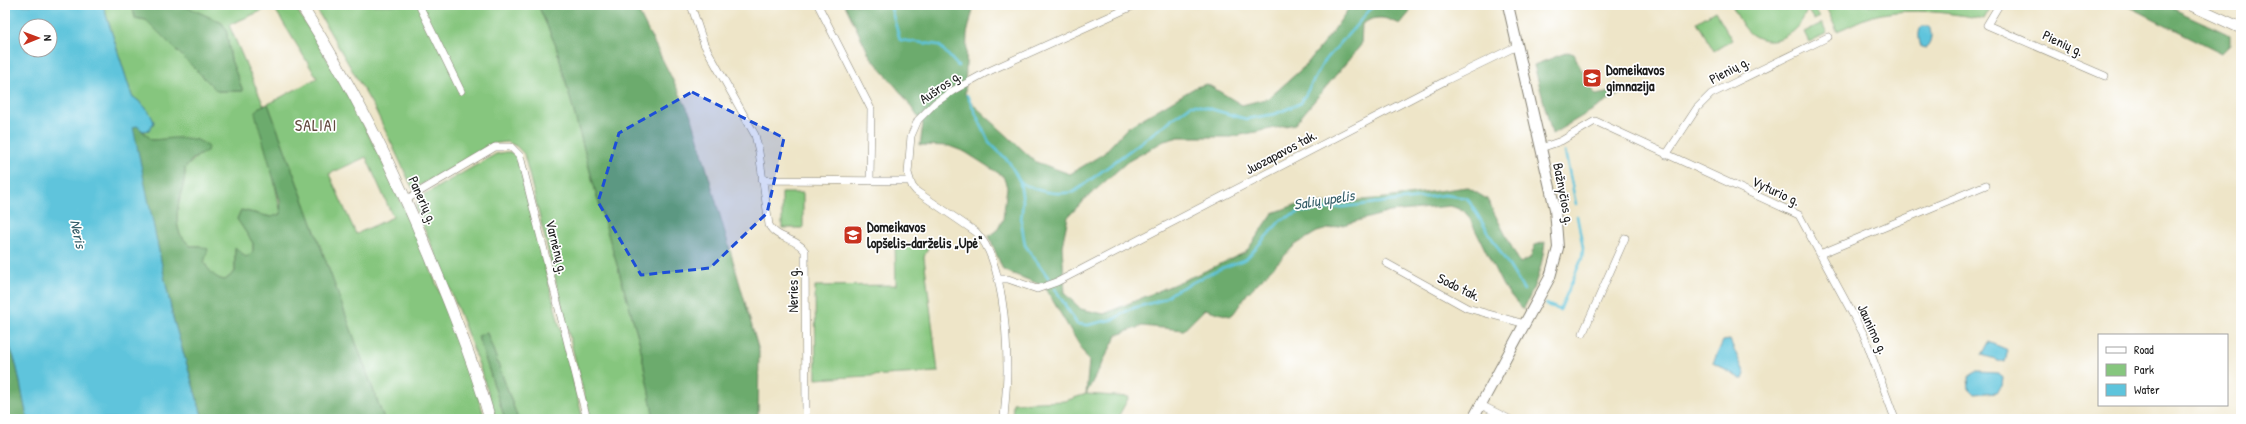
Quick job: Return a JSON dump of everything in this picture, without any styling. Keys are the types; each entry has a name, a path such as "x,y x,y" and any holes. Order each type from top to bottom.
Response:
{"main road":[{"name":"Panerių g.","path":"301,5 351,88 407,199 458,322 490,419"},
{"name":"Bažnyčios g.","path":"1473,419 1550,277 1558,248 1555,209 1508,5"},
{"path":"2191,5 2241,28"}],"street":[{"path":"419,5 461,91"},
{"name":"Neries g.","path":"691,5 704,44 755,136 759,152 770,228 801,246 805,254 806,419"},
{"path":"818,5 871,109 870,181"},
{"name":"Aušros g.","path":"910,181 911,136 918,120 935,103 954,90 987,72 1135,5"},
{"name":"Pienių g.","path":"1999,5 1987,25 2105,76"},
{"name":"Pienių g.","path":"1666,155 1697,108 1711,94 1828,37"},
{"name":"Juozapavos tak.","path":"998,279 1008,279 1037,289 1057,282 1440,84 1517,46"},
{"name":"Vyturio g.","path":"1541,148 1561,142 1595,121 1799,216 1820,254"},
{"name":"Varnėnų g.","path":"407,199 495,147 511,147 520,156 587,419"},
{"path":"762,180 910,181 916,191 960,220 984,240 992,257 998,279 1007,359 1004,419"},
{"path":"1820,254 1986,185"},
{"path":"1583,333 1625,238"},
{"name":"Jaunimo g.","path":"1820,254 1864,335 1895,419"},
{"name":"Sodo tak.","path":"1386,263 1467,308 1525,324"},
{"path":"1481,405 1509,419"}],"highlighted area":[{"path":"692,92 784,138 767,213 710,268 641,275 598,202 619,133"}],"green space":[{"path":"103,5 132,5 135,18 146,20 217,91 243,91 231,60 226,29 222,23 183,5 294,5 333,68 385,167 430,268 473,380 485,419 384,419 268,104 317,78 273,6 229,25 264,106 259,107 281,214 271,217 241,210 237,219 253,243 253,252 247,257 235,248 235,272 225,280 219,279 210,272 207,268 200,246 190,246 181,235 177,223 178,207 184,184 185,168 199,155 186,138 152,140 143,131 150,130 154,122 145,108 132,96","holes":["366,157 393,217 356,234 329,174"]},
{"path":"132,5 183,5 222,23 226,29 231,60 243,91 217,91 146,20 135,18"},
{"path":"314,5 538,5 556,46 596,193 639,340 654,419 590,419 524,154 516,146 507,142 491,144 469,159 413,189 376,111"},
{"path":"538,5 635,5 692,118 759,351 758,419 654,419 639,340 596,193 556,46"},
{"path":"845,5 974,5 967,34 965,95 1036,162 1070,174 1103,154 1128,127 1196,87 1207,84 1242,105 1269,98 1305,66 1331,34 1351,5 1408,5 1410,12 1400,24 1381,18 1376,18 1362,24 1361,45 1295,124 1231,137 1179,137 1164,141 1127,162 1082,202 1068,217 1062,246 1065,294 1081,309 1104,314 1246,252 1273,213 1292,206 1385,198 1467,187 1487,199 1520,263 1530,258 1535,245 1545,242 1540,269 1531,293 1523,310 1503,286 1469,217 1463,210 1450,206 1390,212 1317,232 1295,245 1247,294 1234,313 1229,316 1205,309 1184,330 1142,326 1117,335 1086,394 1089,361 1044,286 1003,270 989,236 998,229 1003,219 1007,187 1003,176 965,152 949,146 920,145 923,124 901,93 870,56"},
{"path":"1732,5 1813,5 1820,17 1814,20 1807,9 1799,25 1792,31 1777,39 1768,40 1751,34 1740,21"},
{"path":"1825,5 1992,5 1984,19 1944,13 1904,11 1872,16 1837,31"},
{"path":"2126,5 2165,5 2230,35 2230,45 2222,53"},
{"path":"1715,11 1732,40 1714,51 1697,22"},
{"path":"1822,23 1827,33 1809,42 1804,32"},
{"path":"1568,52 1574,54 1582,71 1589,74 1592,79 1591,88 1596,95 1630,88 1552,134 1534,65"},
{"path":"268,104 384,419 203,419 173,318 132,127 137,126 152,140 189,138 203,143 208,147 207,151 193,159 185,168 184,184 178,207 177,223 181,235 190,246 200,246 208,249 204,263 211,272 225,280 235,272 235,247 246,257 253,252 253,243 237,219 241,210 271,217 281,214 280,201 255,113 259,107"},
{"path":"511,152 517,157 583,419 518,419 487,333 478,337 505,419 496,419 470,339 416,209 418,198 496,154"},
{"path":"782,193 803,193 803,228 782,228"},
{"path":"895,244 929,245 924,257 938,372 816,379 815,286 896,285"},
{"path":"487,333 518,419 505,419 478,336"},
{"path":"5,338 17,367 28,419 5,419"},
{"path":"1086,394 1129,397 1117,419 1012,419 1013,403 1065,401"}],"water":[{"name":"Neris","path":"5,5 103,5 132,96 145,108 154,122 150,130 143,131 137,126 133,127 173,318 203,419 28,419 17,367 5,338"},
{"path":"1922,26 1929,26 1931,32 1931,38 1926,48 1921,47 1920,42 1919,33"},
{"path":"1730,340 1745,374 1743,379 1713,363 1723,341"},
{"path":"1989,342 2008,350 2005,362 1982,355"},
{"path":"1976,372 1999,373 2003,378 2002,386 1997,392 1974,394 1969,389 1968,377"}],"waterway":[{"name":"Salių upelis","path":"890,5 900,40 939,45 958,66"},
{"path":"1020,182 1046,192 1074,192 1191,105 1197,105 1246,119 1275,114 1301,103 1323,63 1374,5 1395,7"},
{"name":"Salių upelis","path":"967,95 989,142 1009,162 1020,182 1023,201 1021,221 1025,245 1050,280"},
{"name":"Salių upelis","path":"1565,152 1576,204"},
{"name":"Salių upelis","path":"1055,289 1077,324 1088,325 1114,319 1130,309 1162,300 1175,291 1222,268 1246,259 1281,220 1300,212 1445,195 1467,198 1524,290"},
{"name":"Salių upelis","path":"1546,304 1560,310 1582,258 1583,248 1577,216"}],"place":[{"name":"Domeikavos gimnazija","path":"1592,78"},
{"name":"Domeikavos lopšelis-darželis „Upė“","path":"853,235"}],"district":[{"name":"SALIAI","path":"316,125"}]}
